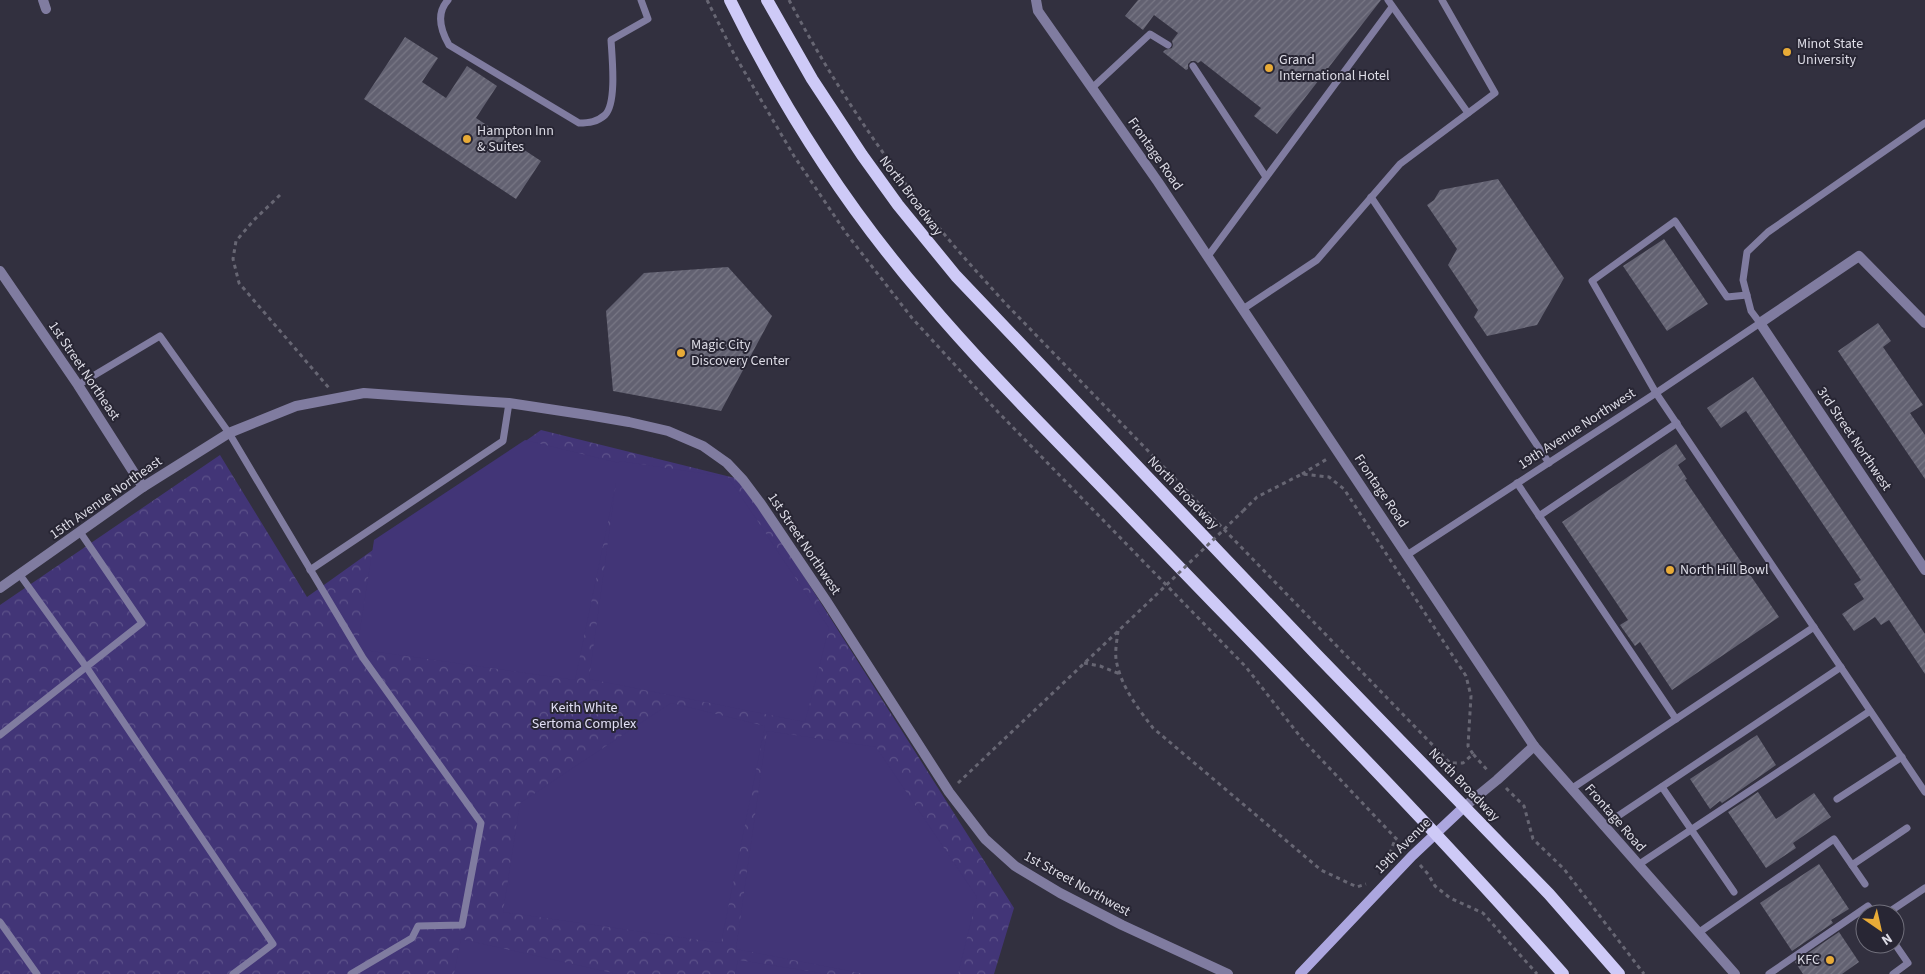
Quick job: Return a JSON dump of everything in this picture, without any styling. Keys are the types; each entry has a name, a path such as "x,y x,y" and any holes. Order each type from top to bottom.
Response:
{"main road":[{"path":"730,0 766,69 815,148 866,224 923,296 1005,386 1435,833 1563,974"},
{"name":"North Broadway","path":"767,0 812,79 862,155 907,217 956,276 1007,332 1549,894 1619,974"}],"street":[{"name":"Frontage Road","path":"1036,0 1038,11 1208,256 1534,746 1735,974"},
{"path":"1760,323 1858,256 1925,323"},
{"name":"1st Street Northeast","path":"0,271 78,385 143,487"},
{"name":"3rd Street Northwest","path":"1760,323 1925,570"},
{"name":"1st Street Northwest","path":"229,433 296,406 364,393 509,403 630,422 668,431 703,446 727,463 762,504 888,695 949,792 985,839 1015,866 1060,893 1122,925 1228,974"},
{"name":"15th Avenue Northeast","path":"0,588 143,487 229,433"},
{"name":"19th Avenue","path":"1300,974 1435,833 1498,780 1534,746"}],"lane":[{"path":"448,0 440,14 441,32 449,45 579,123 592,123 606,114 613,94 611,40 648,19 641,0"},
{"path":"1243,309 1317,260 1400,164 1495,93 1442,0"},
{"path":"1208,256 1390,4 1468,113"},
{"path":"1092,88 1150,34 1168,45"},
{"path":"1193,66 1266,177"},
{"path":"1760,323 1751,311 1742,280 1747,252 1768,232 1925,123"},
{"path":"1371,198 1549,462"},
{"path":"1746,295 1727,297 1675,221 1592,281 1656,393 1925,792"},
{"name":"19th Avenue Northwest","path":"1407,555 1760,323"},
{"path":"78,385 160,336 229,433 363,658 481,823 462,925 418,926 412,938 351,974"},
{"path":"310,570 503,441 509,403"},
{"path":"1539,516 1677,423"},
{"path":"1517,483 1676,719"},
{"path":"0,734 87,668 142,623 80,532"},
{"path":"20,575 87,668 274,944 233,974"},
{"path":"1571,789 1814,626"},
{"path":"1603,826 1841,667"},
{"path":"1638,865 1870,711"},
{"path":"1838,799 1902,757"},
{"path":"1662,787 1734,892"},
{"path":"1852,865 1907,828"},
{"path":"1698,933 1834,839 1865,884"},
{"path":"1901,904 1925,888"},
{"path":"1772,973 1855,915"},
{"path":"0,922 37,974"},
{"path":"1893,974 1908,963 1902,954"}],"path":[{"path":"789,0 866,128 938,226 1004,303 1450,763 1463,763 1473,754"},
{"path":"280,195 254,220 236,241 233,259 239,283 337,397"},
{"path":"949,792 1257,497 1302,474 1338,451"},
{"path":"1302,474 1329,477 1344,489 1466,676 1471,696 1468,746 1473,754 1524,806 1533,839 1564,869 1644,974"},
{"path":"1118,631 1116,657 1120,674 1135,705 1153,728 1321,870 1357,887 1365,886 1371,879"},
{"path":"1083,663 1100,666 1120,674"},
{"path":"1383,865 1389,858 1396,837"}],"green space":[{"name":"Keith White Sertoma Complex","path":"541,430 743,480 1014,908 994,974 0,974 0,605 220,455 307,597"},
{"path":"525,440 619,463 619,461 728,477 829,628 805,722 589,679 616,483 575,680 357,649 374,540"},
{"path":"671,703 765,726 721,943 503,912 520,803"},
{"path":"767,731 876,747 977,897 958,974 865,974 736,949"},
{"path":"461,939 617,974 454,974"},
{"path":"738,960 827,974 735,974"}],"building":[{"name":"Grand International Hotel","path":"1138,0 1381,0 1277,134 1254,116 1261,108 1201,61 1198,63 1191,61 1186,70 1163,52 1172,48 1172,41 1178,33 1154,15 1143,30 1125,16"},
{"name":"Hampton Inn & Suites","path":"405,37 438,58 422,82 446,98 467,66 497,86 476,118 541,161 516,199 364,99"},
{"path":"1498,179 1564,278 1537,325 1487,336 1474,317 1478,310 1448,265 1457,249 1427,205 1434,200 1440,190"},
{"path":"1664,239 1708,304 1667,331 1623,266"},
{"name":"Magic City Discovery Center","path":"728,267 772,316 721,411 613,391 606,311 644,273"},
{"path":"1878,323 1891,341 1883,347 1923,405 1910,413 1925,435 1925,479 1838,351"},
{"path":"1753,377 1925,634 1925,674 1889,620 1881,625 1875,617 1854,631 1842,614 1864,599 1854,584 1861,580 1746,411 1721,428 1707,408"},
{"name":"North Hill Bowl","path":"1676,444 1686,459 1678,465 1687,479 1685,480 1779,617 1672,690 1640,642 1635,646 1620,625 1628,620 1562,522"},
{"path":"1757,735 1776,765 1722,803 1720,801 1710,809 1690,779"},
{"path":"1758,792 1776,819 1814,793 1831,817 1793,843 1796,848 1766,868 1728,812"},
{"path":"1819,864 1849,909 1831,920 1833,923 1792,951 1760,903"},
{"path":"1839,932 1859,962 1842,974 1803,974 1795,962"}],"place":[{"name":"Minot State University","path":"1787,52"},
{"name":"Grand International Hotel","path":"1269,68"},
{"name":"Hampton Inn & Suites","path":"467,139"},
{"name":"Magic City Discovery Center","path":"681,353"},
{"name":"North Hill Bowl","path":"1670,570"},
{"name":"KFC","path":"1830,960"}]}
